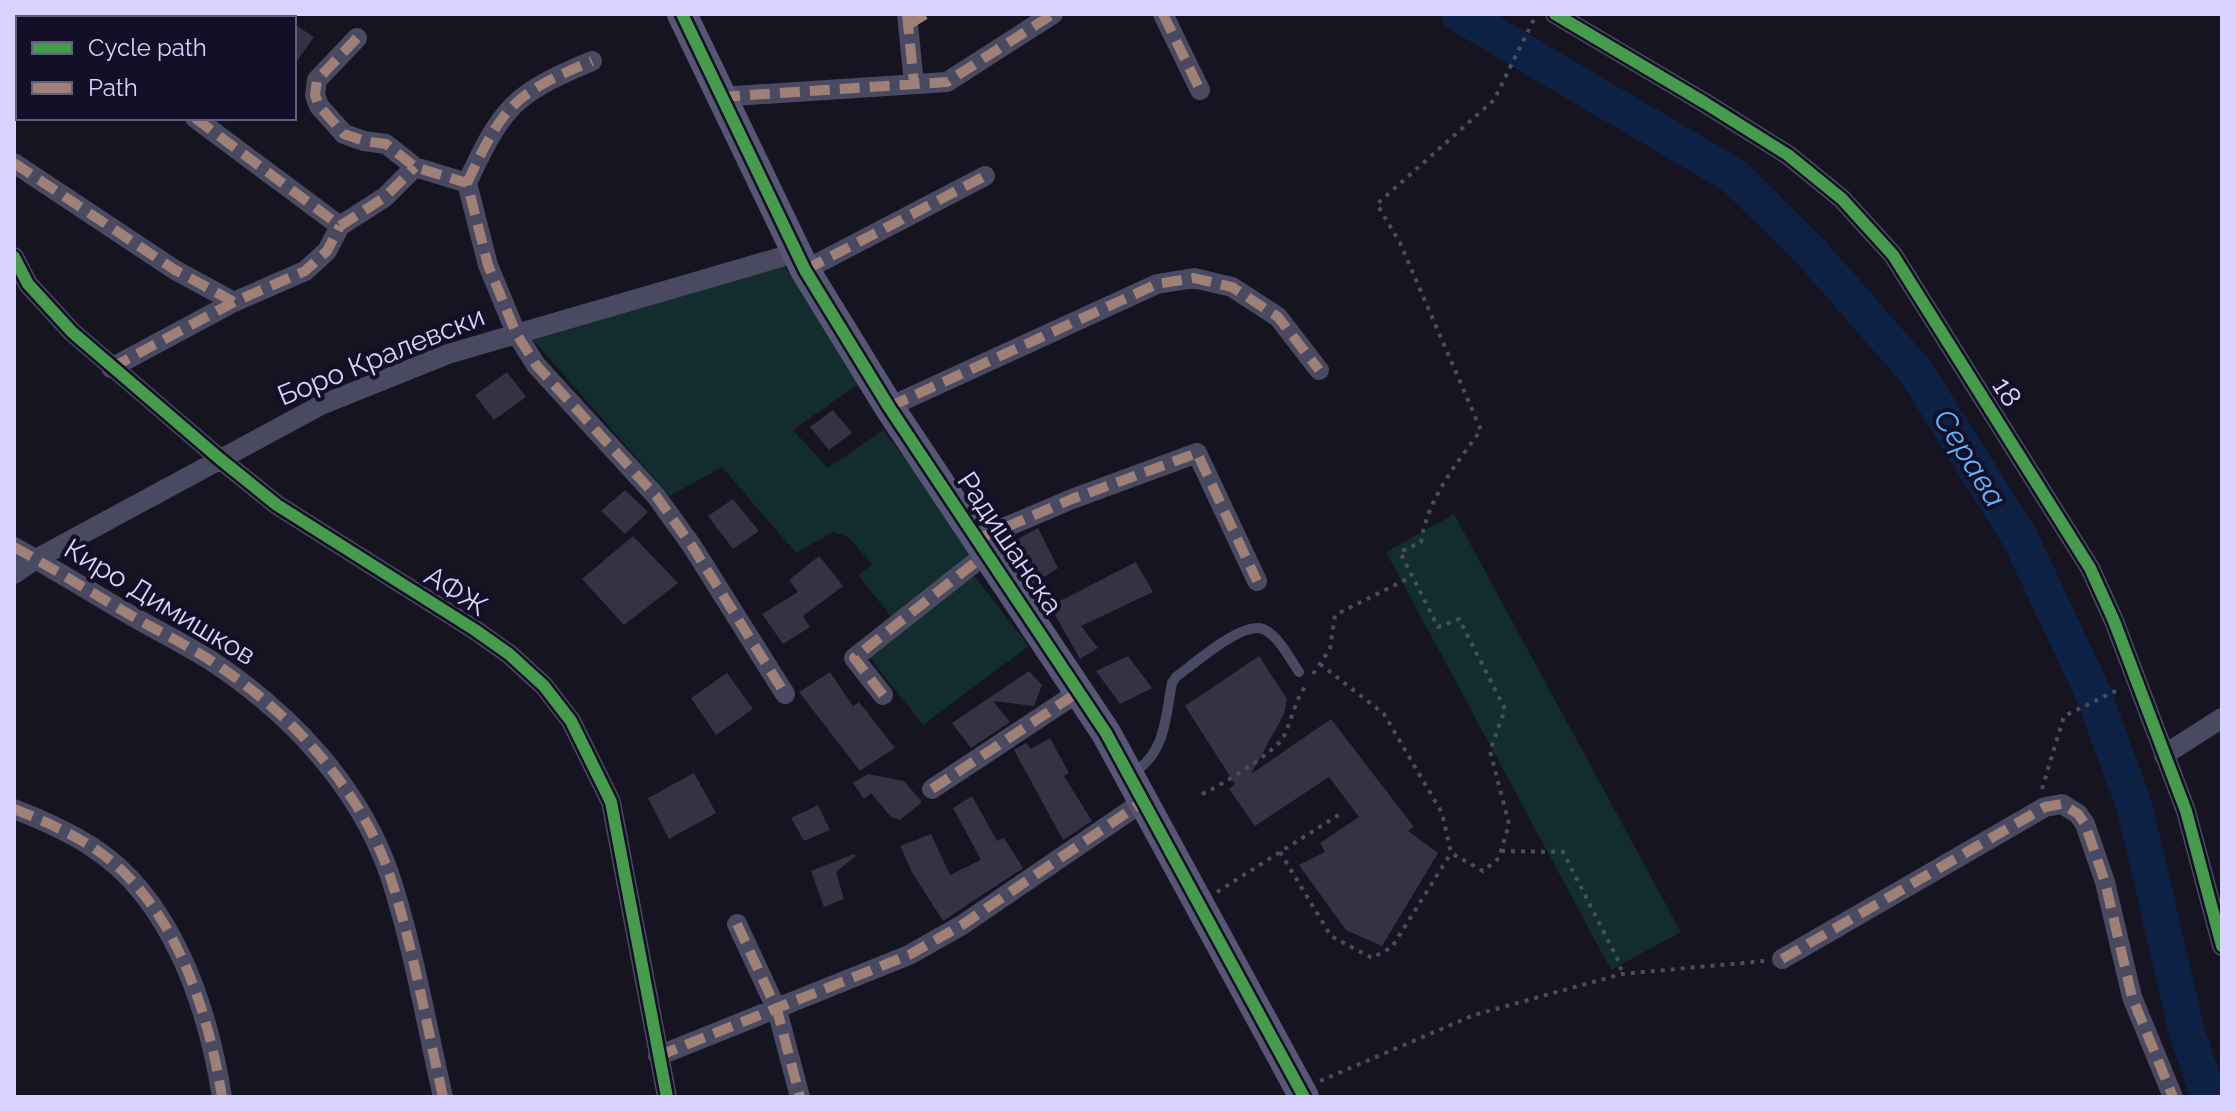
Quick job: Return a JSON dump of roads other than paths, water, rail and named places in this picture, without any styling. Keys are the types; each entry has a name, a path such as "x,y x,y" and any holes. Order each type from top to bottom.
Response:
{"street":[{"name":"Радишанска","path":"682,14 800,261 889,407 1080,691 1137,788 1301,1093"},
{"path":"720,97 947,82 1053,14"},
{"path":"1163,14 1200,90"},
{"name":"18","path":"1555,14 1788,155 1842,199 1893,255 2090,568 2114,621 2186,811 2222,946"},
{"path":"914,18 914,84"},
{"path":"357,38 317,80 315,95 319,106 344,134 386,144 415,167 467,183"},
{"path":"592,61 551,78 516,100 496,124 467,183 488,265 516,333 536,365 656,496 692,546 785,694"},
{"path":"198,120 340,226"},
{"path":"14,163 175,270 234,302"},
{"path":"111,368 234,302 305,271 327,251 340,226 385,197 415,167"},
{"name":"Боро Кралевски","path":"14,574 36,559 321,405 448,354 516,333 800,261 985,176"},
{"name":"АФЖ","path":"14,257 28,284 47,307 111,368 220,459 277,505 509,654 544,686 571,721 611,802 667,1097"},
{"path":"889,407 1157,284 1194,278 1232,287 1255,300 1278,317 1319,370"},
{"path":"883,695 854,658 983,546 1072,499 1197,453 1257,581"},
{"name":"Киро Димишков","path":"14,547 223,669 256,693 296,730 342,782 388,871 443,1097"},
{"path":"932,789 1080,691"},
{"path":"2164,755 2222,718"},
{"path":"658,1056 923,948 962,925 1137,788"},
{"path":"1782,959 2045,807 2062,804 2078,814 2085,824 2105,882 2132,997 2173,1097"},
{"path":"14,809 93,847 156,910 187,970 208,1030 222,1097"},
{"path":"737,924 777,1010 800,1097"}],"lane":[{"path":"1137,788 1161,739 1176,677 1240,631 1252,627 1264,629 1273,635 1299,672"}],"waterway":[{"name":"Серава","path":"1459,14 1734,176 1811,252 1916,372 2020,538 2093,693 2135,808 2186,1029 2209,1097"}]}
